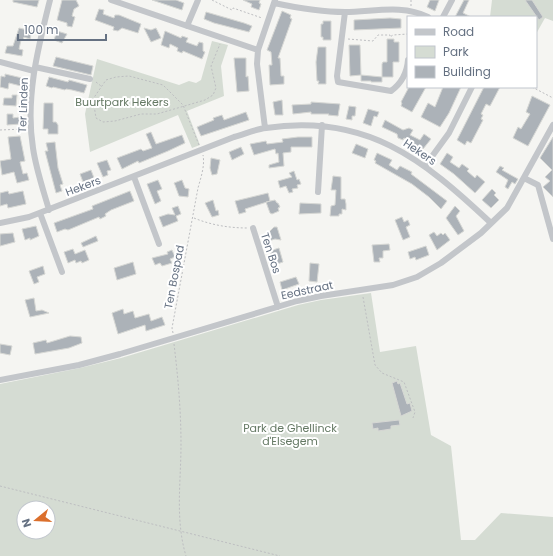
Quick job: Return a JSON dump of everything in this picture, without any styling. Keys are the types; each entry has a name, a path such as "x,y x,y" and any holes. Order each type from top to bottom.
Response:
{"street":[{"name":"Ter Linden","path":"49,210 36,166 31,129 31,90 34,69 50,0"},
{"path":"111,0 125,2 187,26 258,50"},
{"path":"187,26 198,0"},
{"path":"444,16 452,0"},
{"path":"265,128 258,64 258,50 275,2 316,10 345,12 411,10 426,16"},
{"path":"411,10 412,16"},
{"path":"345,12 337,76 338,82 391,91 402,81 407,68"},
{"path":"0,62 90,79"},
{"path":"425,166 448,133 471,88"},
{"name":"Hekers","path":"0,223 29,217 49,210 234,137 265,128 294,125 322,125 359,133 397,148 425,166 461,195 491,224"},
{"path":"318,192 322,125"},
{"name":"Eedstraat","path":"0,380 79,365 174,339 278,307 321,296 393,285 426,272 452,255 491,224 507,208 553,125"},
{"path":"134,177 159,244"},
{"path":"524,178 538,186 553,239"},
{"path":"40,213 62,272"},
{"name":"Ten Bos","path":"253,228 278,307"}],"path":[{"path":"212,0 232,10 233,8 268,20"},
{"path":"342,39 373,41 378,35 390,35 390,37 394,35 407,34"},
{"path":"183,105 163,86 129,76 116,76 106,80 92,102 96,118 103,122 115,121 141,114 156,114 183,105 205,100 213,95 216,88 216,81 211,66 222,38"},
{"path":"90,79 102,86"},
{"path":"534,88 553,98"},
{"name":"Ten Bospad","path":"183,105 204,161 172,328 178,376 181,443 180,531 186,556"},
{"path":"0,130 31,129"},
{"path":"194,217 204,222 230,227 253,228"},
{"path":"362,290 375,365 382,374 404,382 415,412 413,418"},
{"path":"0,486 280,556"}],"green space":[{"path":"492,0 553,0 553,21 545,18 537,32 537,16 490,16"},
{"name":"Buurtpark Hekers","path":"212,41 228,45 221,66 224,96 187,111 200,145 192,148 178,115 90,152 85,114 97,59 179,85 189,81 196,83 201,80"},
{"name":"Park de Ghellinck d'Elsegem","path":"371,293 380,352 416,346 431,435 451,446 461,540 475,540 501,513 553,517 553,556 0,556 0,384 121,358 298,305 321,300"}],"building":[{"path":"13,0 39,0 37,7 13,2"},
{"path":"62,0 76,0 79,6 74,9 72,16 75,17 72,27 67,26 67,23 57,20"},
{"path":"152,0 176,0 184,3 182,10"},
{"path":"243,0 260,0 259,3 261,4 259,10 251,7 252,4"},
{"path":"430,0 439,0 435,11 427,7"},
{"path":"464,0 469,0 463,13 469,16 456,16"},
{"path":"525,0 532,0 543,17 539,20"},
{"path":"99,9 104,10 103,14 114,18 115,15 119,15 141,24 138,33 122,28 118,31 113,30 114,27 95,20"},
{"path":"282,11 291,15 290,18 292,19 278,58 280,58 281,76 284,76 284,84 270,85 269,65 272,65 271,52 267,50"},
{"path":"206,12 252,26 249,32 214,23 204,19"},
{"path":"390,18 401,19 401,28 354,30 354,20"},
{"path":"323,21 331,21 331,40 323,40 323,37 321,37 321,24 323,24"},
{"path":"19,28 32,31 30,39 24,37 23,40 21,40 19,49 23,50 22,56 5,53 7,46 13,46"},
{"path":"144,28 151,30 156,28 161,38 151,42"},
{"path":"57,31 67,34 62,43 54,40"},
{"path":"165,31 181,38 182,36 188,38 186,42 197,46 199,42 203,43 203,51 205,52 202,59 183,51 182,53 177,51 178,48 170,44 169,48 161,45"},
{"path":"387,39 394,39 394,42 399,42 399,62 393,62 393,77 382,77 382,64 383,62 387,62"},
{"path":"349,45 360,45 361,75 350,76"},
{"path":"318,47 326,47 326,84 318,84 319,81 317,81 316,62"},
{"path":"56,57 93,66 91,75 53,66"},
{"path":"234,58 246,58 246,77 248,76 249,91 237,92"},
{"path":"5,74 22,78 21,86 9,83 8,89 0,87 1,76 5,77"},
{"path":"361,75 382,77 382,82 361,81"},
{"path":"49,77 87,85 84,93 52,88 46,86"},
{"path":"408,88 425,88 412,112 401,106 401,102"},
{"path":"443,88 461,88 449,113 440,127 421,117 428,103 435,107"},
{"path":"483,88 499,88 490,106 486,104 481,114 483,115 481,119 483,120 471,143 467,141 465,145 457,140"},
{"path":"12,95 17,95 16,106 3,105 4,98 12,98"},
{"path":"532,96 550,105 528,146 513,138 518,127 521,129 530,114 526,112"},
{"path":"282,100 283,115 275,115 273,102"},
{"path":"311,102 340,104 338,116 328,115 329,114 311,114 311,112 293,114 292,105 311,104"},
{"path":"44,103 53,103 53,122 56,122 58,125 58,134 48,134 48,129 43,129"},
{"path":"349,106 356,107 355,116 352,116 352,120 346,119"},
{"path":"368,109 379,112 377,117 374,116 371,126 363,123"},
{"path":"246,112 249,120 201,136 197,127 222,115 224,120"},
{"path":"7,114 13,114 13,118 20,117 20,124 7,125"},
{"path":"385,120 403,130 409,128 413,130 410,135 420,140 424,134 431,139 423,149 420,147 419,149 404,138 403,140 398,138 397,134 382,127"},
{"path":"151,132 156,144 182,135 185,143 139,163 138,161 122,169 117,158 141,149 143,151 152,148 146,134"},
{"path":"20,136 25,161 20,162 23,174 27,173 29,180 17,183 14,172 2,175 0,161 11,159 8,137"},
{"path":"312,137 312,147 291,147 291,152 283,153 284,166 269,168 269,165 279,162 278,153 276,154 275,149 254,155 250,144 266,141 267,144 283,142 282,139"},
{"path":"553,137 553,197 543,187 550,181 545,177 552,170 540,158"},
{"path":"55,142 58,168 63,184 60,185 62,191 56,193 45,151 48,151 46,143"},
{"path":"356,144 368,149 365,158 352,153"},
{"path":"241,147 244,154 232,160 229,152"},
{"path":"377,153 392,160 389,165 397,170 400,166 412,172 411,174 447,201 441,209 429,197 412,184 375,163 376,161 374,160"},
{"path":"447,153 453,157 450,162 459,168 462,164 469,169 467,171 475,178 477,175 485,182 475,193 454,174 440,164"},
{"path":"211,158 220,160 217,174 212,175 210,168"},
{"path":"107,160 111,170 107,171 108,175 103,177 97,163"},
{"path":"500,166 504,168 502,170 518,179 515,184 512,182 508,189 505,187 508,180 496,172"},
{"path":"91,170 94,178 83,182 80,174"},
{"path":"294,171 297,180 299,179 301,184 297,185 298,188 292,189 293,192 289,193 286,186 280,188 278,181 292,177 289,173"},
{"path":"333,176 341,177 341,199 345,199 346,204 346,210 342,209 342,214 339,214 339,216 330,216 331,206 335,205 336,190 331,190"},
{"path":"158,180 162,189 157,191 161,201 155,204 147,184"},
{"path":"182,180 185,188 189,189 188,197 179,196 174,183"},
{"path":"492,189 496,193 494,195 499,200 491,208 482,200"},
{"path":"8,191 9,194 23,191 26,204 8,208 7,204 0,206 0,193"},
{"path":"130,191 134,201 111,210 105,214 106,216 100,219 99,217 68,230 65,229 57,232 54,223 93,209 92,206"},
{"path":"268,193 270,201 245,209 246,212 239,214 235,201"},
{"path":"213,200 216,211 218,210 219,215 212,217 205,203"},
{"path":"275,200 280,207 278,208 279,211 272,214 270,213 266,202"},
{"path":"300,203 321,204 321,213 299,214"},
{"path":"178,206 181,214 176,216 178,221 163,227 159,217 168,214 175,215 172,208"},
{"path":"455,206 460,211 456,216 464,231 458,235 446,218"},
{"path":"402,217 404,222 408,220 410,225 406,227 410,237 403,240 395,220"},
{"path":"36,226 39,236 30,240 30,238 25,240 22,229"},
{"path":"274,227 277,227 281,240 275,239 269,241 267,234"},
{"path":"434,232 437,236 441,233 443,235 445,233 450,240 437,250 429,235"},
{"path":"13,233 15,242 0,246 0,234"},
{"path":"96,236 98,241 83,247 81,243"},
{"path":"389,244 390,250 383,251 383,258 379,258 380,262 374,262 372,245"},
{"path":"426,246 429,255 416,260 415,257 410,259 408,252"},
{"path":"279,248 283,262 274,265 270,251"},
{"path":"73,249 75,254 85,250 89,260 82,263 81,261 76,263 75,260 68,263 64,252"},
{"path":"172,250 175,257 170,259 172,263 162,266 160,263 155,265 152,258 168,254 167,252"},
{"path":"133,262 136,274 117,280 114,268"},
{"path":"310,263 319,264 317,282 309,281"},
{"path":"43,266 45,274 37,277 39,282 34,284 29,271"},
{"path":"296,277 299,284 282,290 280,282"},
{"path":"34,298 36,311 42,310 49,313 30,317 25,300"},
{"path":"123,309 124,314 133,311 135,318 149,314 151,321 162,317 165,325 146,331 145,325 118,334 112,313"},
{"path":"70,336 81,337 82,343 69,348 35,354 33,343 46,340 47,343"},
{"path":"0,344 12,346 10,355 0,353"},
{"path":"397,381 398,384 400,383 407,404 410,403 412,411 401,416 392,383"},
{"path":"399,420 400,425 391,426 391,429 378,431 378,428 373,429 372,423"}]}
